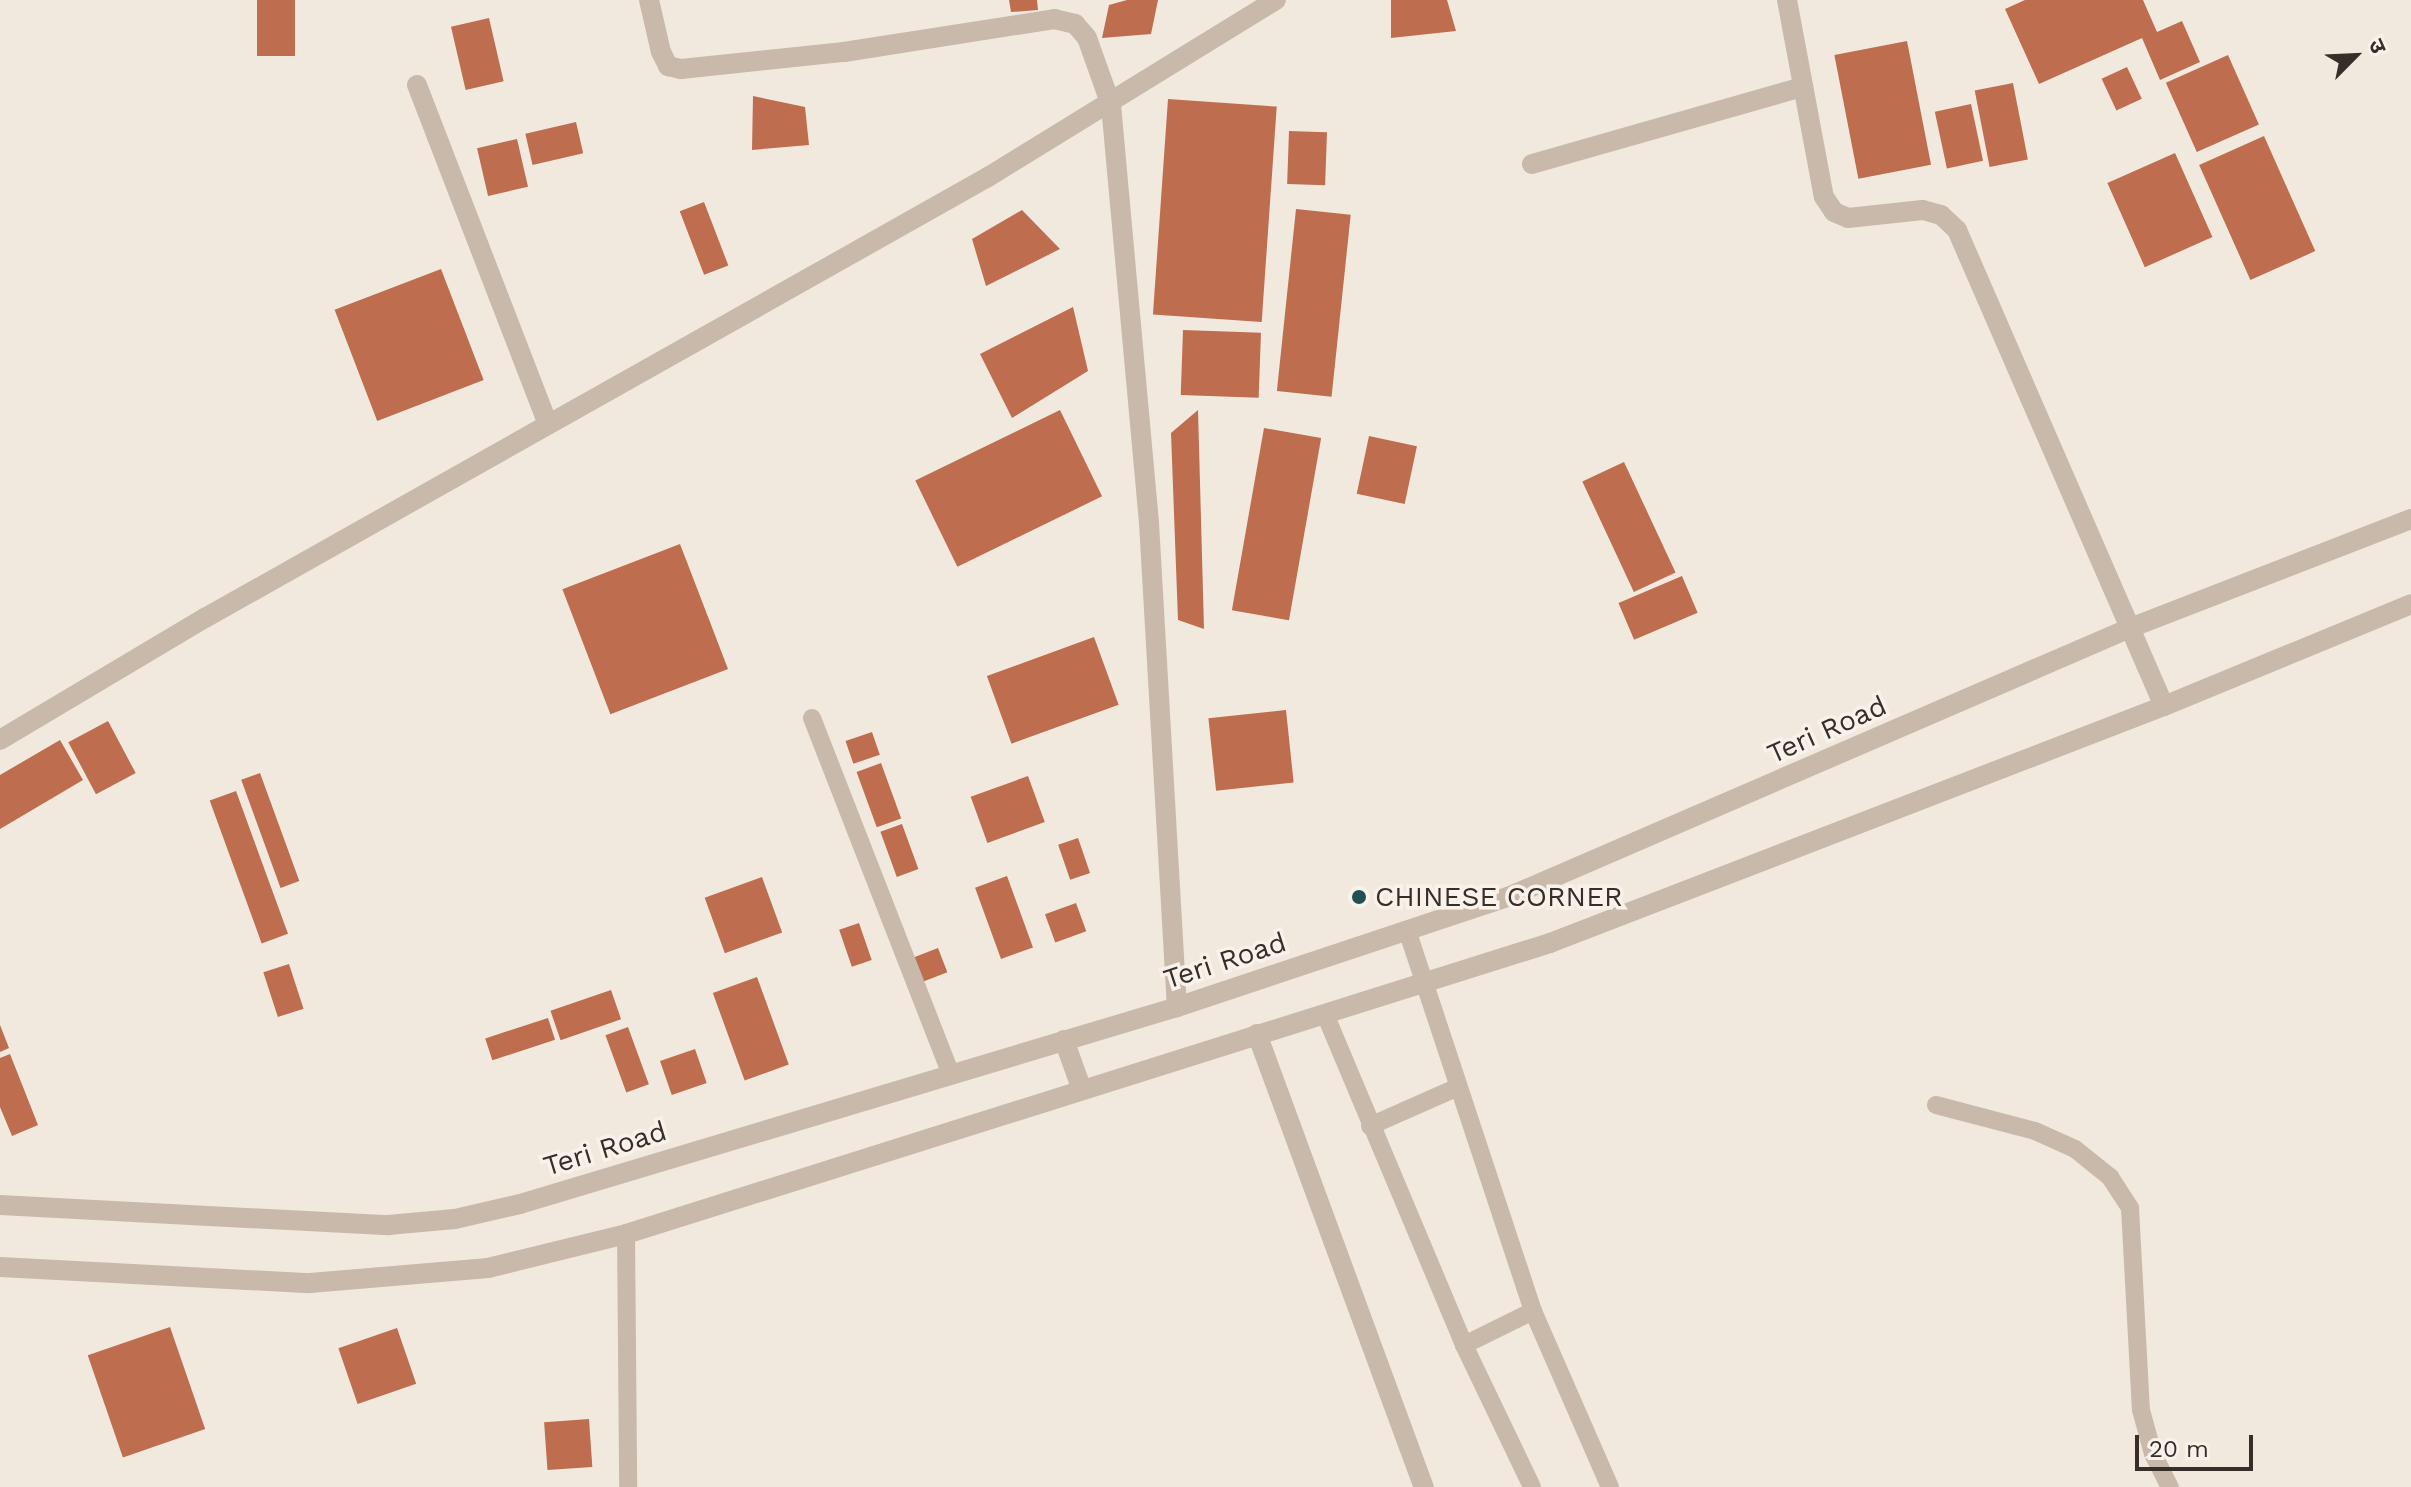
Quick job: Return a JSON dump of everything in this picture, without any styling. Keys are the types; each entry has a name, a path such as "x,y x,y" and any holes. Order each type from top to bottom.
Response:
{"street":[{"path":"649,0 661,52 668,66 681,69 844,52 1054,19 1075,24 1087,38 1111,105 1149,523 1177,1007"},
{"path":"0,740 547,422 1111,105 1276,0"},
{"path":"1787,0 1824,197 1834,212 1848,218 1923,210 1941,215 1957,230 2164,706"},
{"path":"417,85 547,422"},
{"path":"1532,164 1803,87"},
{"name":"Teri Road","path":"0,1205 388,1225 455,1219 1177,1007 1508,897 2130,628 2411,519"},
{"path":"0,1267 326,1282 488,1268 626,1234 1257,1034 1422,985 1706,886 2164,706 2411,604"},
{"path":"1257,1034 1424,1487"},
{"path":"1064,1040 1082,1090"}],"lane":[{"path":"812,718 951,1074"},
{"path":"1407,930 1456,1088 1533,1311 1610,1487"},
{"path":"1325,1014 1464,1345 1532,1487"},
{"path":"1370,1126 1456,1088"},
{"path":"1936,1105 2035,1131 2075,1149 2110,1177 2130,1208 2141,1410 2153,1454 2170,1487"},
{"path":"626,1234 628,1487"},
{"path":"1464,1345 1533,1311"}],"building":[{"path":"257,0 295,0 295,56 257,56"},
{"path":"1009,0 1037,0 1038,10 1011,12"},
{"path":"1127,0 1158,0 1151,34 1102,38 1109,5"},
{"path":"1391,0 1447,0 1456,31 1391,38"},
{"path":"2025,0 2143,0 2157,32 2182,21 2200,62 2160,80 2142,38 2039,84 2005,9"},
{"path":"489,18 504,81 466,90 451,27"},
{"path":"1907,41 1931,165 1858,179 1834,55"},
{"path":"2228,55 2259,124 2197,152 2166,83"},
{"path":"2127,67 2142,99 2116,111 2102,79"},
{"path":"2013,83 2028,160 1990,167 1975,90"},
{"path":"753,96 805,107 809,145 752,150"},
{"path":"1168,99 1277,107 1262,322 1153,314"},
{"path":"1971,104 1983,161 1947,168 1935,112"},
{"path":"576,122 583,153 533,165 525,134"},
{"path":"1289,131 1327,132 1325,185 1287,184"},
{"path":"2264,136 2315,251 2250,280 2199,165"},
{"path":"517,139 528,187 488,196 477,148"},
{"path":"2175,153 2212,237 2145,267 2107,183"},
{"path":"704,202 728,265 704,275 680,211"},
{"path":"1296,209 1351,215 1332,397 1277,391"},
{"path":"1022,210 1060,249 986,286 972,239"},
{"path":"441,269 484,380 377,421 335,310"},
{"path":"1073,307 1088,371 1012,418 980,354"},
{"path":"1183,330 1261,333 1259,398 1181,395"},
{"path":"1060,410 1102,496 957,567 915,481"},
{"path":"1198,410 1204,629 1178,620 1171,433"},
{"path":"1264,428 1321,438 1289,620 1232,610"},
{"path":"1369,436 1417,446 1405,504 1357,494"},
{"path":"1624,462 1676,573 1634,592 1582,481"},
{"path":"680,544 728,669 610,714 562,589"},
{"path":"1682,576 1698,613 1634,640 1618,603"},
{"path":"1094,637 1119,705 1012,744 987,676"},
{"path":"1286,710 1294,783 1216,791 1208,718"},
{"path":"108,721 136,773 96,794 68,742"},
{"path":"872,732 880,755 853,764 846,741"},
{"path":"60,740 83,780 0,829 0,775"},
{"path":"881,763 901,818 877,827 857,772"},
{"path":"260,773 299,881 281,888 241,780"},
{"path":"1028,776 1045,822 987,843 971,797"},
{"path":"236,791 288,934 262,943 210,801"},
{"path":"902,824 918,869 897,877 880,832"},
{"path":"1078,838 1090,873 1070,880 1058,845"},
{"path":"1007,876 1033,947 1001,959 975,888"},
{"path":"762,877 782,932 725,953 705,898"},
{"path":"1076,903 1086,931 1055,942 1045,914"},
{"path":"859,923 872,960 852,967 839,930"},
{"path":"938,948 947,972 920,983 911,958"},
{"path":"289,964 304,1009 278,1017 263,972"},
{"path":"757,977 789,1064 745,1080 713,993"},
{"path":"611,990 621,1019 561,1040 550,1011"},
{"path":"548,1018 555,1040 492,1060 485,1038"},
{"path":"0,1025 9,1048 0,1052"},
{"path":"628,1027 649,1084 626,1093 605,1035"},
{"path":"695,1049 707,1083 672,1095 660,1061"},
{"path":"10,1054 38,1125 12,1136 0,1107 0,1058"},
{"path":"170,1327 205,1429 123,1457 88,1355"},
{"path":"397,1328 416,1384 358,1404 338,1348"},
{"path":"589,1419 592,1467 547,1470 544,1422"}],"place":[{"name":"CHINESE CORNER","path":"1359,897"}]}
